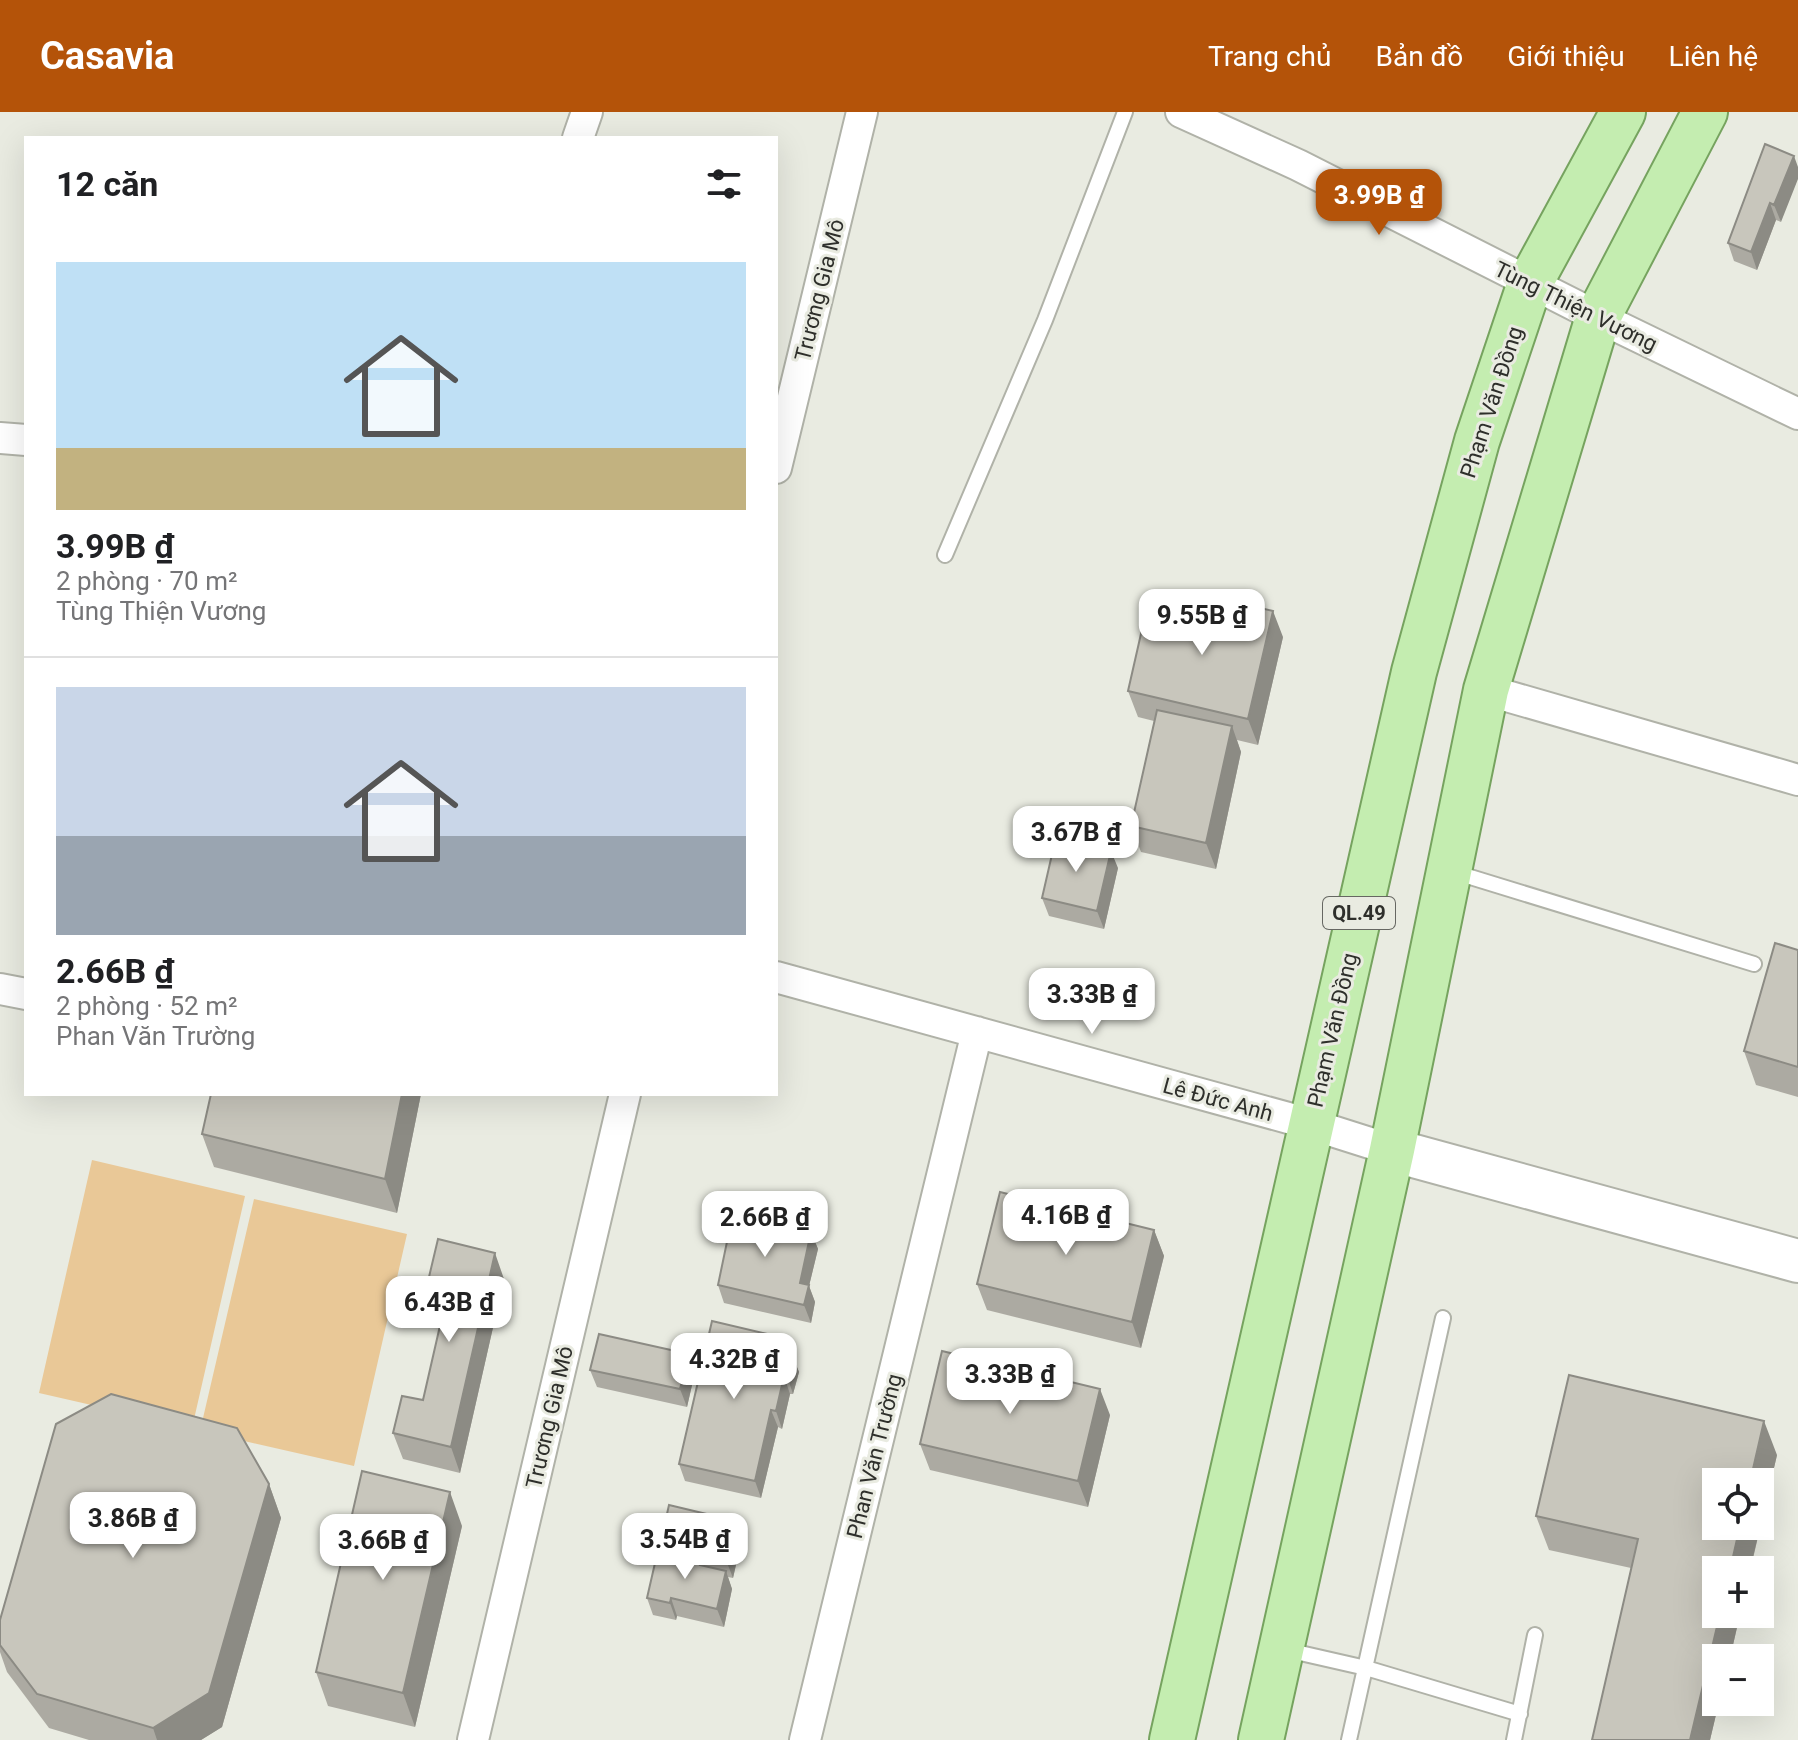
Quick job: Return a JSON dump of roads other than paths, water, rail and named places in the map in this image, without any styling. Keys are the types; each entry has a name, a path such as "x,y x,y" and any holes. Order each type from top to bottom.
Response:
{"main road":[{"name":"Phạm Văn Đồng","path":"1172,1740 1414,672 1477,441 1530,283 1623,112"},
{"path":"1261,1740 1392,1150 1486,690 1598,317 1705,112"}],"street":[{"path":"579,136 587,112"},
{"name":"Trương Gia Mô","path":"778,460 862,112"},
{"name":"Tùng Thiện Vương","path":"1181,112 1298,165 1798,414"},
{"path":"0,438 24,440"},
{"path":"1486,690 1798,780"},
{"name":"Lê Đức Anh","path":"778,978 1798,1261"},
{"path":"0,989 24,994"},
{"name":"Phan Văn Trường","path":"805,1740 977,1032"},
{"name":"Trương Gia Mô","path":"473,1740 625,1096"}],"lane":[{"path":"945,555 1045,320 1125,112"},
{"path":"1450,871 1754,964"},
{"path":"1349,1740 1443,1318"},
{"path":"1514,1740 1535,1635"},
{"path":"1283,1649 1366,1668 1520,1714"}]}
